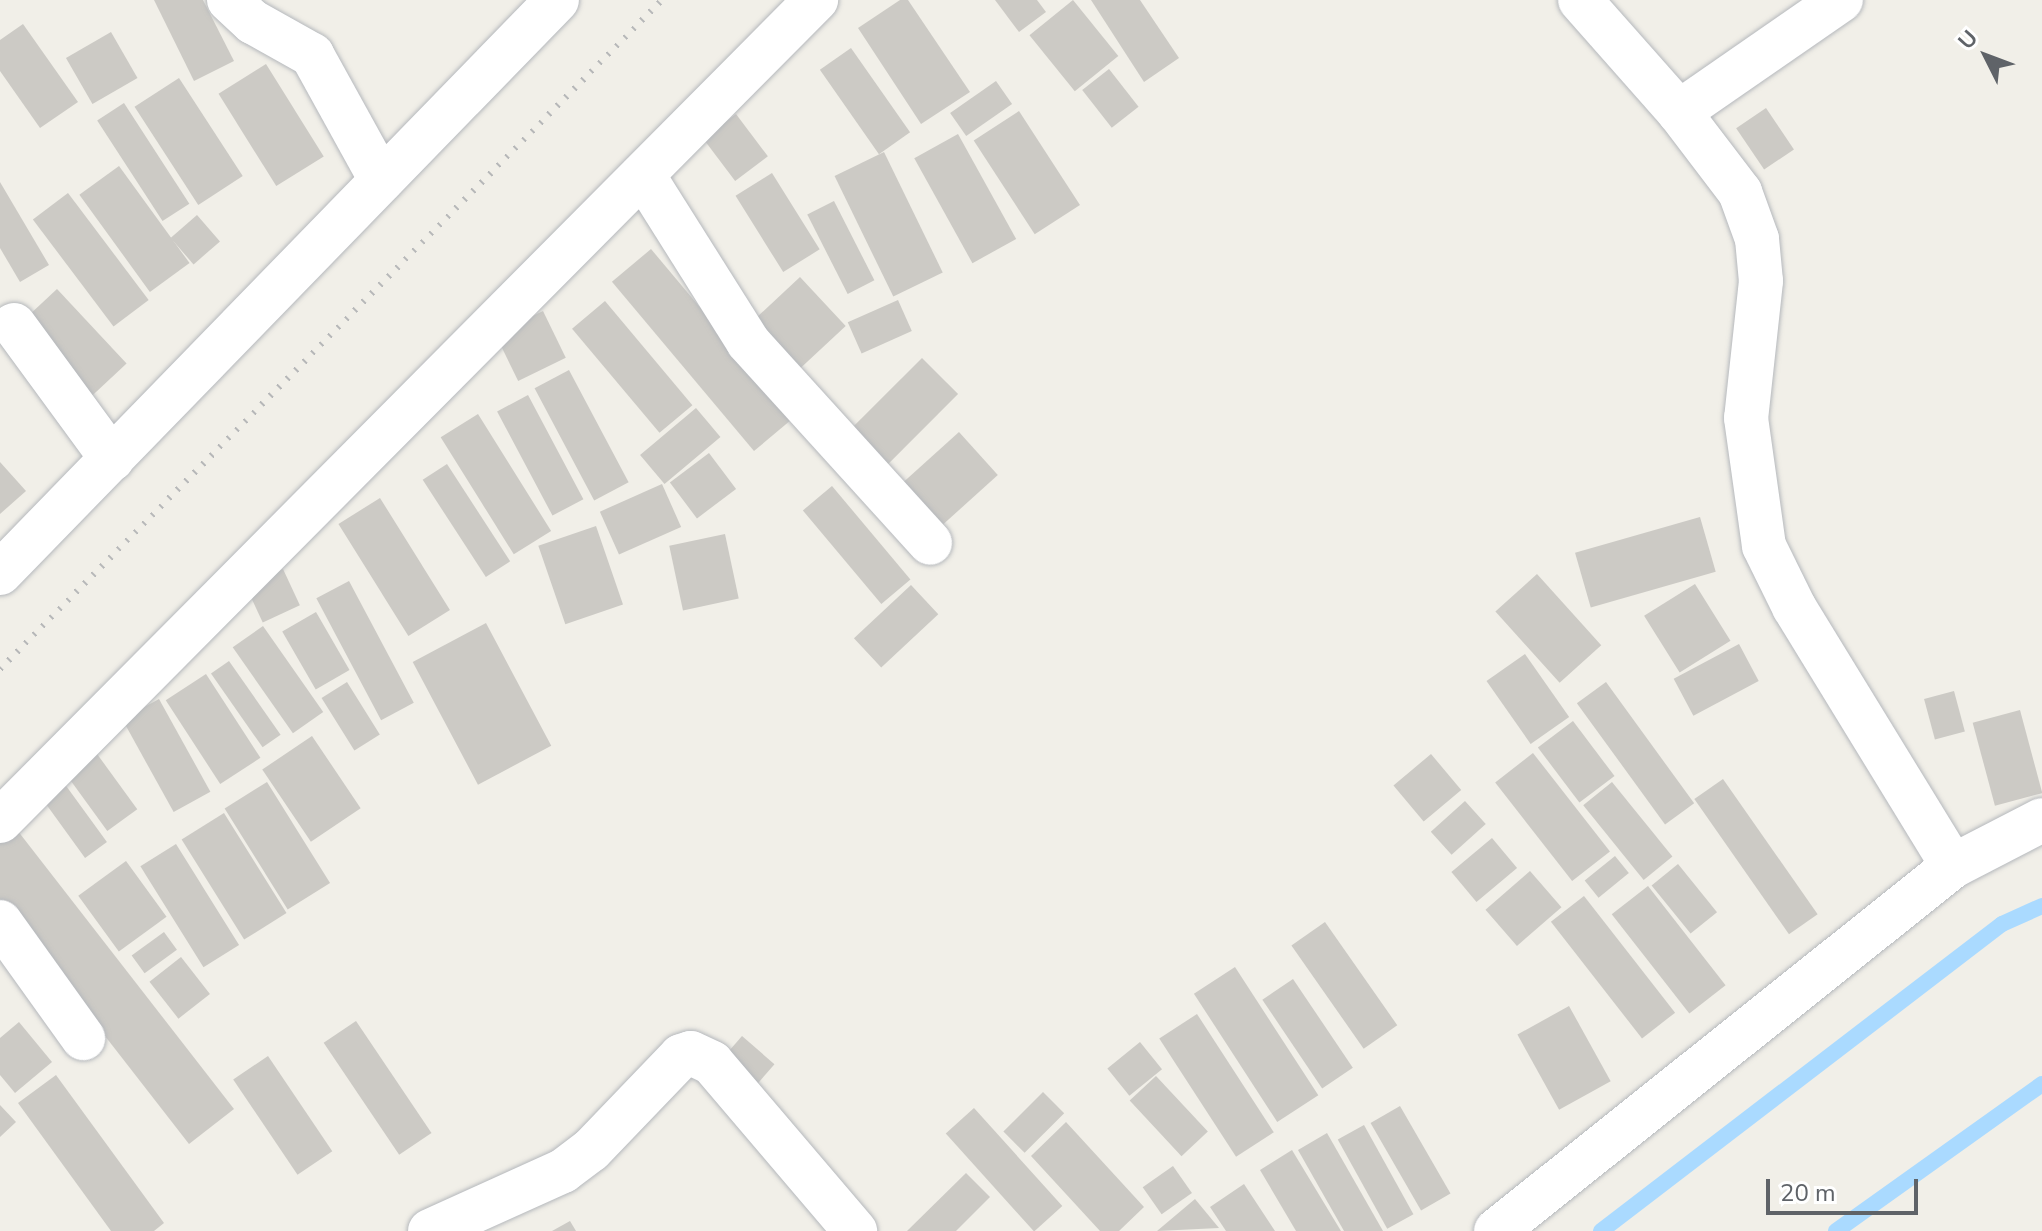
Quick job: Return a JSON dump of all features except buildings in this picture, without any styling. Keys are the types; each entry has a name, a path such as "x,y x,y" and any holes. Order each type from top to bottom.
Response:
{"street":[{"path":"229,0 253,22 312,55 381,180"},
{"path":"0,573 557,0"},
{"path":"0,821 816,0"},
{"path":"1580,0 1679,112 1740,192 1757,239 1761,281 1746,418 1764,546 1794,607 1953,866"},
{"path":"1679,112 1841,0"},
{"path":"643,175 748,342 930,543"},
{"path":"14,325 112,459"},
{"path":"1496,1231 1953,866 2042,820"},
{"path":"0,922 83,1038"},
{"path":"430,1231 563,1171 591,1150 681,1056 691,1053 712,1063 855,1231"}],"waterway":[{"path":"1601,1231 2002,924 2042,906"},
{"path":"1836,1231 2042,1084"}],"railway":[{"path":"0,669 662,0"}]}
